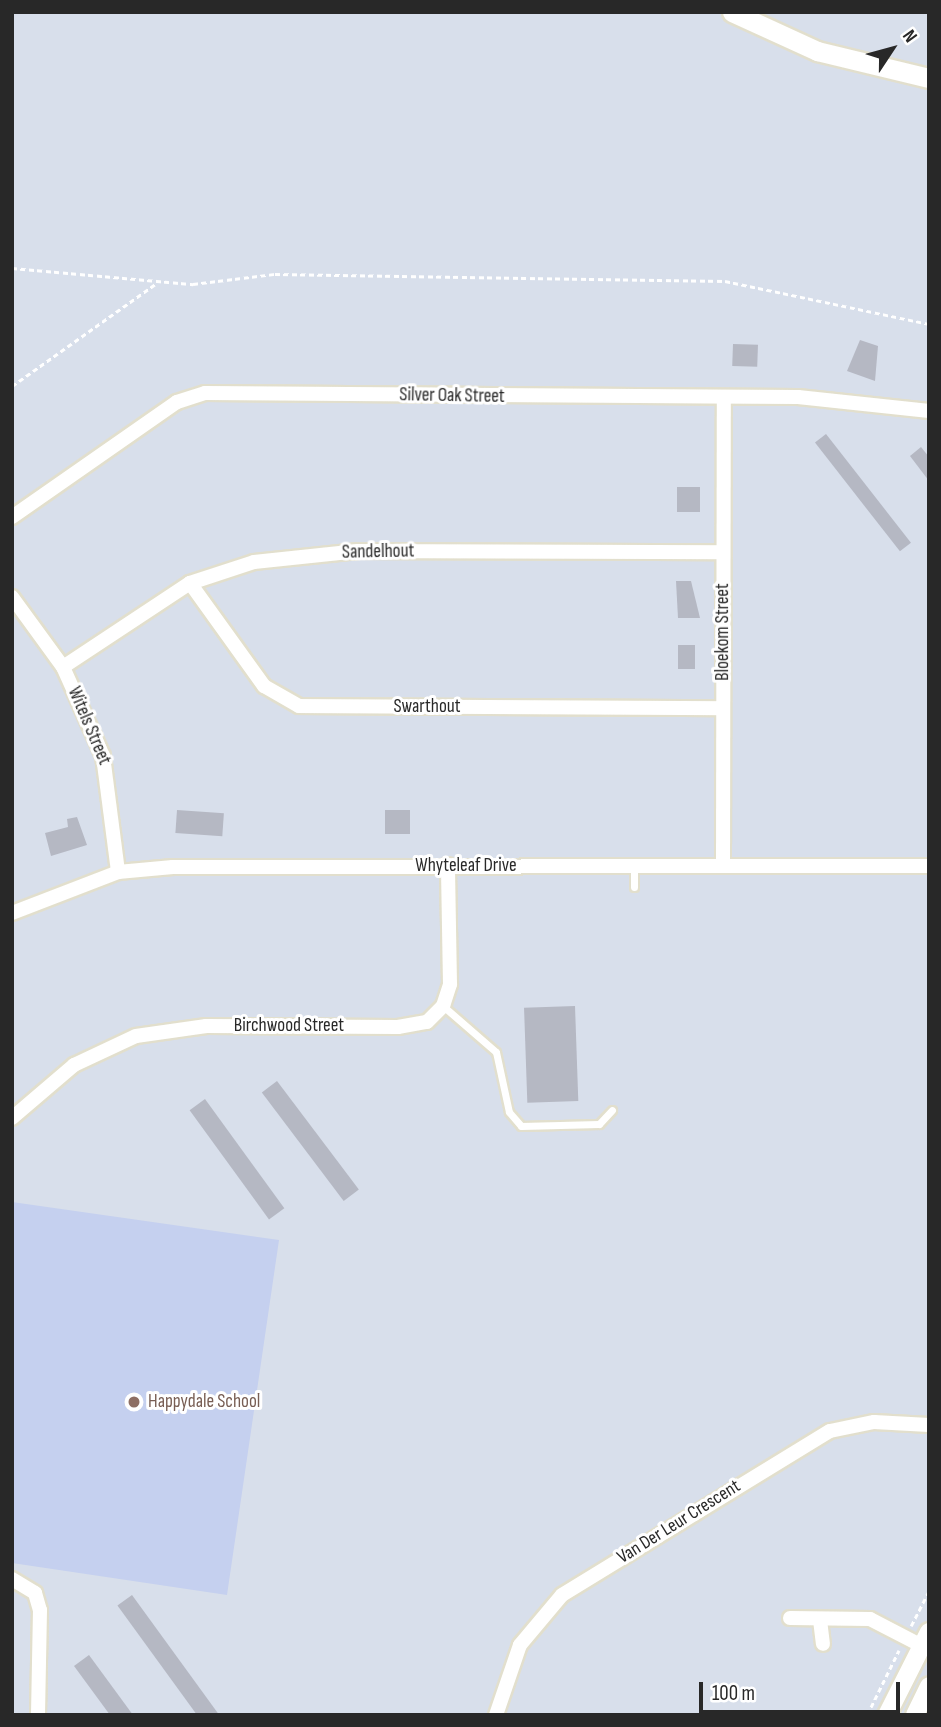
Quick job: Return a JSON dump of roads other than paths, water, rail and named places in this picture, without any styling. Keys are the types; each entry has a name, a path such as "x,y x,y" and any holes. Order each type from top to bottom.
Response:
{"main road":[{"path":"732,12 817,51 929,78"}],"street":[{"name":"Silver Oak Street","path":"12,517 196,395 724,399 798,397 929,411"},
{"name":"Bloekom Street","path":"723,866 724,399"},
{"name":"Sandelhout","path":"63,667 191,583 254,562 358,551 722,552"},
{"name":"Swarthout","path":"191,583 264,686 299,706 723,708"},
{"name":"Witels Street","path":"12,597 63,667 108,770 118,872"},
{"name":"Whyteleaf Drive","path":"12,913 118,872 448,865 929,866"},
{"path":"443,1006 450,984 448,865"},
{"name":"Birchwood Street","path":"12,1118 74,1065 136,1036 206,1026 412,1026 443,1006"},
{"name":"Van Der Leur Crescent","path":"496,1715 520,1645 562,1595 830,1431 874,1422 929,1425"},
{"path":"12,1579 26,1584 38,1602 38,1715"},
{"path":"790,1618 870,1619 906,1636 925,1639 887,1715"},
{"path":"820,1620 823,1644"},
{"path":"915,1715 929,1686"}],"lane":[{"path":"634,865 634,887"},
{"path":"443,1006 496,1052 509,1112 521,1126 599,1124 612,1110"}],"place":[{"name":"Happydale School","path":"134,1402"}]}
